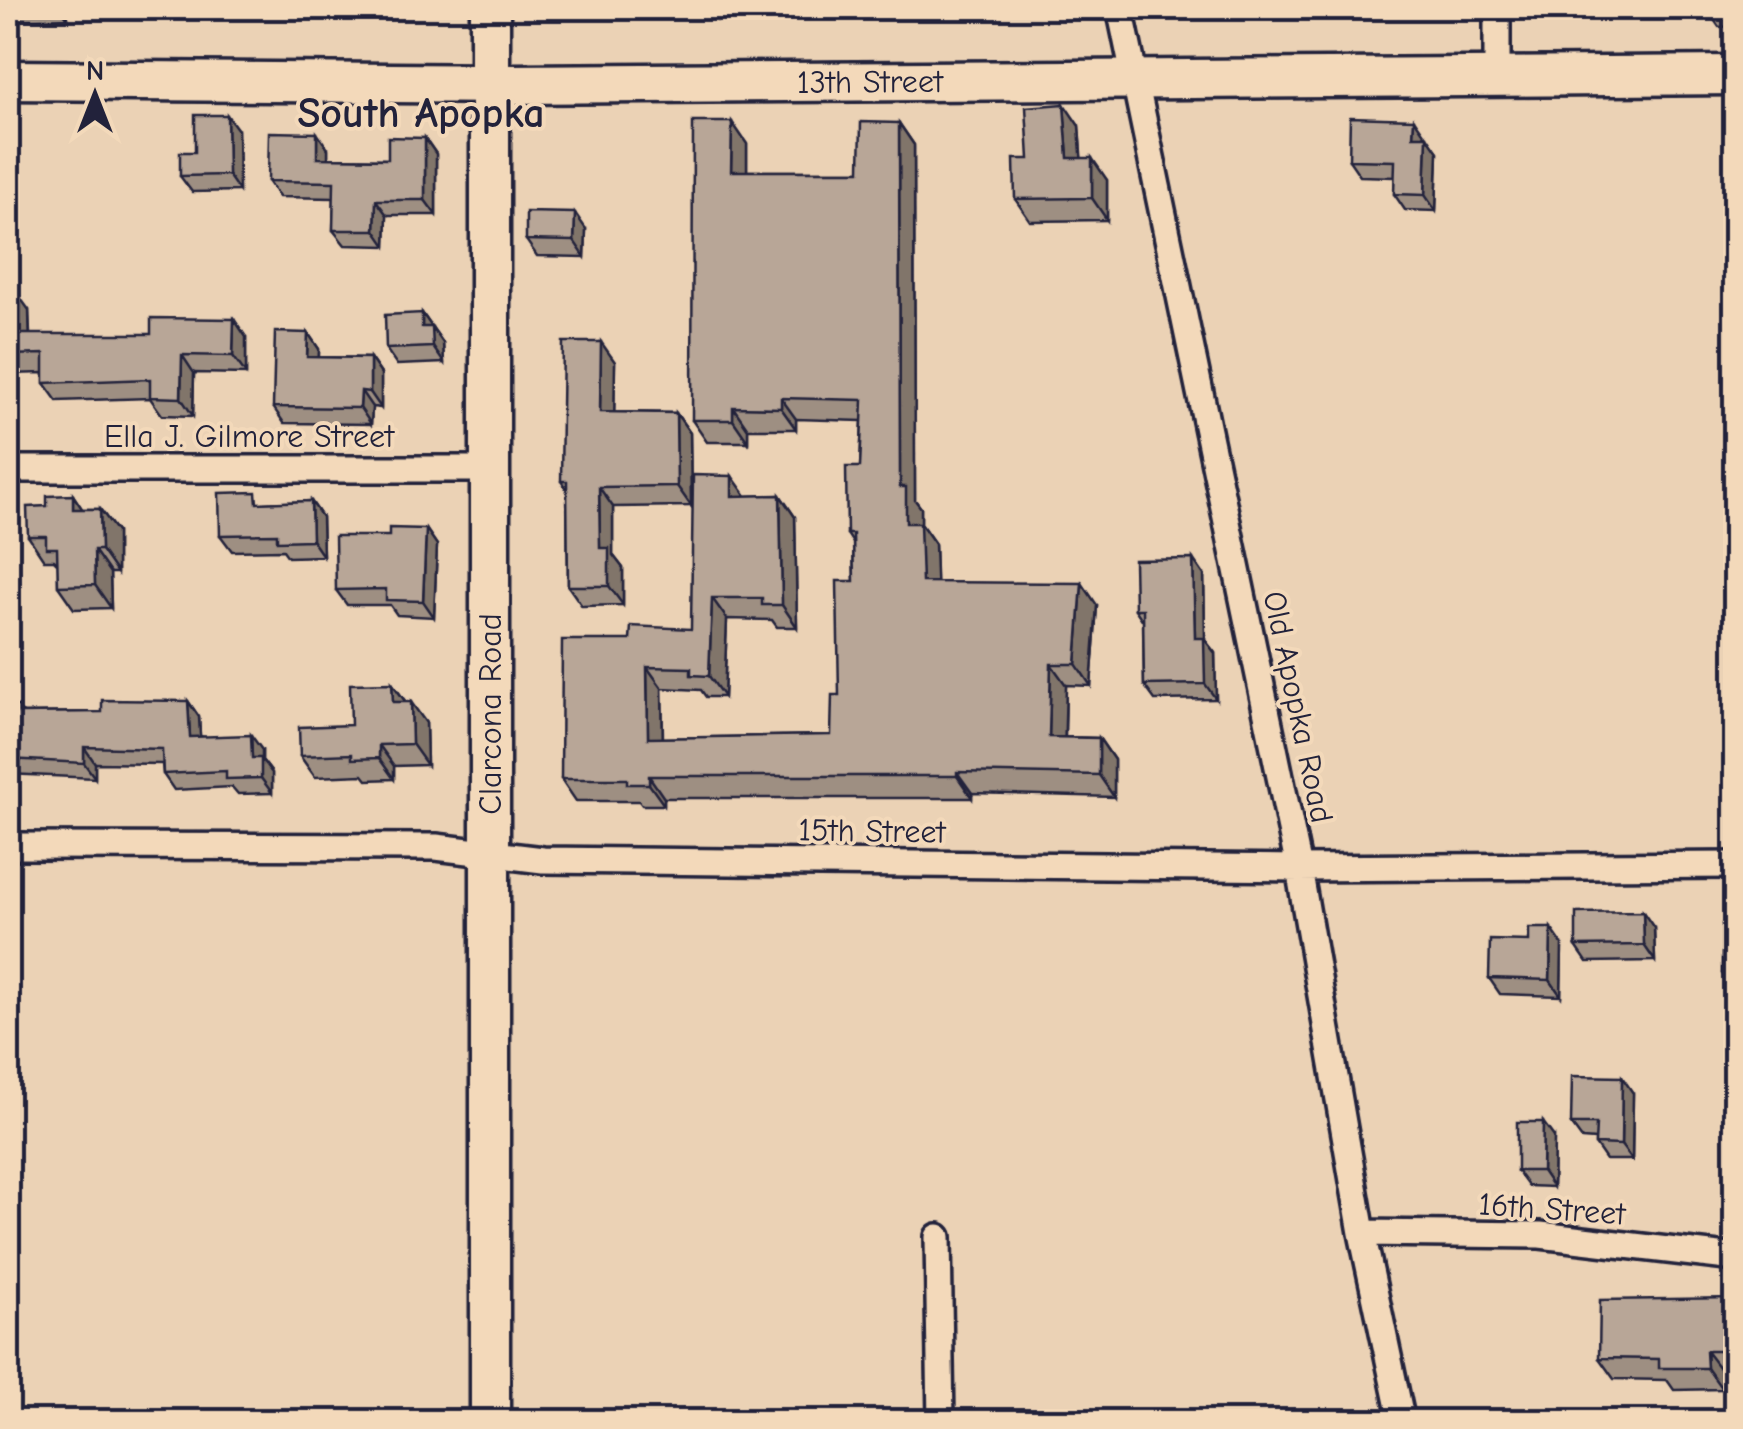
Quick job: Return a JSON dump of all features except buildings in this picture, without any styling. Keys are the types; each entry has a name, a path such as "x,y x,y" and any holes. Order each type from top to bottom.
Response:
{"street":[{"name":"Clarcona Road","path":"490,8 490,1422"},
{"name":"Old Apopka Road","path":"1120,8 1299,868 1362,1234 1402,1422"},
{"path":"1497,8 1497,77"},
{"name":"13th Street","path":"8,80 491,84 1736,75"},
{"name":"Ella J. Gilmore Street","path":"8,468 490,469"},
{"name":"15th Street","path":"8,846 436,847 543,860 1299,868 1736,865"},
{"name":"16th Street","path":"1362,1234 1540,1235 1736,1258"},
{"path":"938,1237 941,1422"}],"district":[{"name":"South Apopka","path":"421,113"}]}
